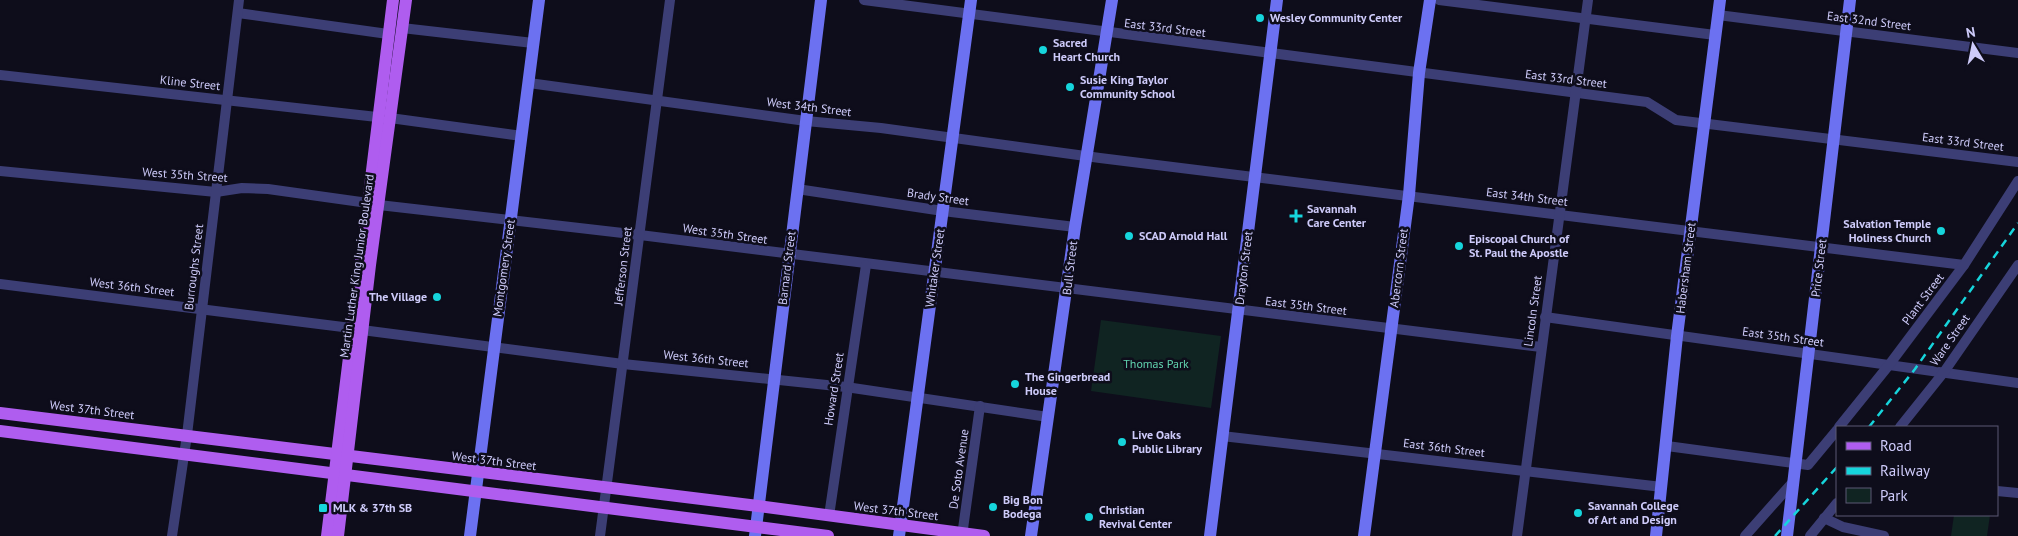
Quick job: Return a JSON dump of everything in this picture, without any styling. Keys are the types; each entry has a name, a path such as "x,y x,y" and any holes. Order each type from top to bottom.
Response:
{"main road":[{"name":"Martin Luther King Junior Boulevard","path":"373,204 377,117 393,0"},
{"name":"Martin Luther King Junior Boulevard","path":"338,536 340,475 356,329 373,204 390,118 406,0"},
{"name":"Montgomery Street","path":"470,536 539,0"},
{"name":"Barnard Street","path":"756,531 773,379 821,0"},
{"name":"Bull Street","path":"1032,536 1068,289 1075,227 1112,0"},
{"name":"Drayton Street","path":"1210,536 1277,0"},
{"name":"Abercorn Street","path":"1364,536 1408,195 1419,74 1430,0"},
{"name":"Habersham Street","path":"1656,536 1678,336 1720,0"},
{"name":"Price Street","path":"1787,536 1793,482 1802,464 1809,354 1850,0"},
{"name":"Whitaker Street","path":"900,530 970,6"},
{"name":"West 37th Street","path":"0,413 187,435 479,474 758,506 829,516 900,530 984,536"},
{"path":"0,431 340,475 477,490 604,507 756,531 828,536"},
{"name":"Martin Luther King Junior Boulevard","path":"326,536 340,475"}],"street":[{"name":"Burroughs Street","path":"172,536 187,435 240,0"},
{"name":"Jefferson Street","path":"600,536 670,0"},
{"name":"East 33rd Street","path":"864,0 970,6 1107,33 1647,102 1676,120 2018,162"},
{"path":"1439,0 1715,35"},
{"name":"Lincoln Street","path":"1517,536 1524,470 1588,0"},
{"path":"238,13 388,34"},
{"name":"East 32nd Street","path":"1718,15 2018,52"},
{"path":"402,28 533,43"},
{"name":"Kline Street","path":"0,75 377,117"},
{"name":"West 34th Street","path":"528,83 657,99 806,121 952,137 1087,156"},
{"path":"390,118 522,136"},
{"name":"East 34th Street","path":"1087,156 1964,265"},
{"name":"West 35th Street","path":"0,171 216,192 242,188 268,190 1068,289"},
{"name":"Plant Street","path":"1840,426 1889,365 1964,265 2018,181"},
{"name":"Brady Street","path":"797,189 943,211 1075,227"},
{"name":"Howard Street","path":"829,516 846,387 866,265"},
{"name":"Ware Street","path":"1901,426 1944,372 2017,269"},
{"name":"West 36th Street","path":"0,284 202,307 623,364 846,387 1048,417"},
{"name":"East 35th Street","path":"1068,289 1541,347"},
{"name":"East 35th Street","path":"1545,317 2018,383"},
{"name":"De Soto Avenue","path":"963,534 980,406"},
{"path":"1667,446 1802,464 1836,431"},
{"name":"East 36th Street","path":"1222,436 1662,487"},
{"path":"1745,536 1793,482"},
{"path":"1998,491 2018,493"},
{"path":"1810,536 1836,504"},
{"path":"1824,518 1843,528 1884,536"}],"green space":[{"name":"Thomas Park","path":"1101,320 1221,336 1211,408 1091,391"},
{"path":"1954,516 1990,516 1987,536 1951,536"}],"railway":[{"path":"1870,426 1915,369 2018,223"},
{"path":"1775,536 1836,468"}],"place":[{"name":"Wesley Community Center","path":"1260,18"},
{"name":"Sacred Heart Church","path":"1043,50"},
{"name":"Susie King Taylor Community School","path":"1070,87"},
{"name":"Savannah Care Center","path":"1296,216"},
{"name":"Salvation Temple Holiness Church","path":"1941,231"},
{"name":"SCAD Arnold Hall","path":"1129,236"},
{"name":"Episcopal Church of St. Paul the Apostle","path":"1459,246"},
{"name":"The Village","path":"437,297"},
{"name":"The Gingerbread House","path":"1015,384"},
{"name":"Live Oaks Public Library","path":"1122,442"},
{"name":"Big Bon Bodega","path":"993,507"},
{"name":"MLK & 37th SB","path":"323,508"},
{"name":"Savannah College of Art and Design","path":"1578,513"},
{"name":"Christian Revival Center","path":"1089,517"}]}
